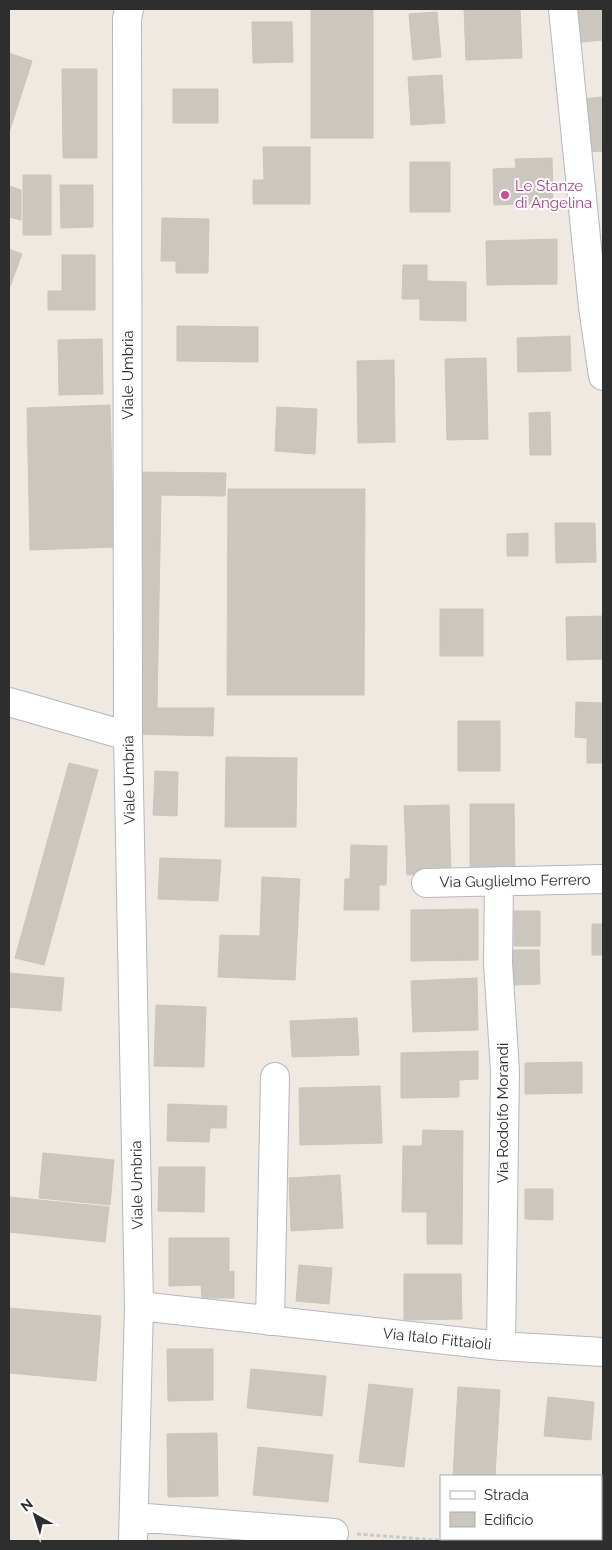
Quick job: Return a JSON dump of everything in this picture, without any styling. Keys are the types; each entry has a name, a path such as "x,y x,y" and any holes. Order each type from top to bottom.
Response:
{"street":[{"path":"562,9 593,307 603,376"},
{"name":"Viale Umbria","path":"125,12 128,736 139,1306 133,1529"},
{"path":"9,702 128,736"},
{"name":"Via Guglielmo Ferrero","path":"426,882 603,879"},
{"name":"Via Rodolfo Morandi","path":"499,881 498,963 506,1071 501,1346"},
{"path":"270,1321 275,1077"},
{"name":"Via Italo Fittaioli","path":"139,1306 501,1346 603,1352"},
{"path":"133,1529 334,1533"}],"path":[{"path":"334,1533 449,1541"}],"building":[{"path":"311,9 373,9 373,138 311,138"},
{"path":"464,9 520,9 522,58 466,60"},
{"path":"569,9 603,9 603,40 572,43"},
{"path":"437,12 441,57 413,60 409,14"},
{"path":"252,22 292,22 293,62 253,63"},
{"path":"9,53 32,61 9,133"},
{"path":"62,69 97,69 97,158 63,158"},
{"path":"442,75 445,123 411,125 408,77"},
{"path":"173,89 218,89 218,123 173,123"},
{"path":"603,97 603,151 585,152 581,99"},
{"path":"263,147 310,147 310,204 253,204 253,180 264,180"},
{"path":"552,158 553,203 494,205 493,169 516,168 515,159"},
{"path":"410,162 450,162 450,212 410,212"},
{"path":"23,175 51,175 51,235 23,235"},
{"path":"60,185 93,185 93,227 61,228"},
{"path":"9,186 21,190 21,220 9,217"},
{"path":"162,218 209,219 208,273 176,273 176,261 161,261"},
{"path":"557,239 557,284 487,285 486,241"},
{"path":"9,249 22,254 9,289"},
{"path":"62,255 95,255 95,310 48,310 48,291 62,291"},
{"path":"403,265 427,265 427,281 466,282 466,321 420,320 420,299 402,299"},
{"path":"177,326 258,327 258,362 177,361"},
{"path":"570,336 571,371 518,372 517,338"},
{"path":"102,339 103,394 59,395 58,340"},
{"path":"486,358 488,439 447,440 445,359"},
{"path":"394,360 395,442 358,443 357,361"},
{"path":"110,405 114,547 30,550 27,408"},
{"path":"277,407 317,409 315,454 275,451"},
{"path":"550,412 551,455 530,455 529,413"},
{"path":"137,472 226,473 225,496 161,495 157,708 214,708 213,736 132,734"},
{"path":"228,489 365,489 364,695 227,695"},
{"path":"555,523 595,523 596,562 556,563"},
{"path":"528,533 528,556 507,556 507,534"},
{"path":"440,609 483,609 483,656 440,656"},
{"path":"603,616 603,659 567,660 566,617"},
{"path":"576,702 603,703 603,763 587,763 587,738 575,737"},
{"path":"458,721 500,721 500,771 458,771"},
{"path":"226,757 297,758 296,827 225,827"},
{"path":"69,763 98,770 44,965 15,958"},
{"path":"155,771 178,772 177,816 153,815"},
{"path":"470,804 514,804 515,874 470,874"},
{"path":"449,805 451,873 407,875 404,806"},
{"path":"351,845 387,846 386,885 379,885 379,910 344,910 345,879 350,879"},
{"path":"160,858 221,860 218,901 158,899"},
{"path":"262,877 300,879 295,980 218,977 220,935 260,936"},
{"path":"478,909 478,960 411,961 411,910"},
{"path":"514,911 540,911 540,946 514,946"},
{"path":"592,924 603,924 603,955 592,955"},
{"path":"513,950 539,950 540,984 514,985"},
{"path":"9,973 64,978 61,1011 9,1007"},
{"path":"477,978 478,1030 413,1032 411,981"},
{"path":"156,1005 206,1007 204,1067 154,1066"},
{"path":"357,1018 359,1055 292,1057 290,1021"},
{"path":"478,1051 478,1079 459,1080 459,1097 401,1098 401,1053"},
{"path":"582,1062 582,1093 525,1094 525,1063"},
{"path":"380,1086 382,1143 300,1145 299,1088"},
{"path":"168,1104 227,1106 226,1128 210,1128 209,1142 167,1141"},
{"path":"423,1130 463,1131 462,1244 427,1244 427,1212 402,1212 403,1146 422,1146"},
{"path":"43,1153 114,1160 110,1205 39,1198"},
{"path":"159,1167 205,1167 204,1212 158,1211"},
{"path":"340,1175 343,1228 291,1231 289,1178"},
{"path":"525,1189 553,1189 553,1220 525,1219"},
{"path":"9,1197 109,1207 105,1242 9,1232"},
{"path":"169,1238 229,1238 229,1272 234,1271 234,1298 202,1298 201,1285 169,1286"},
{"path":"299,1265 332,1268 329,1304 296,1301"},
{"path":"404,1274 461,1274 462,1319 404,1320"},
{"path":"9,1308 101,1316 96,1381 9,1373"},
{"path":"167,1349 213,1349 213,1400 168,1401"},
{"path":"251,1369 326,1376 322,1416 247,1408"},
{"path":"369,1384 413,1389 404,1467 359,1462"},
{"path":"458,1387 500,1390 495,1475 453,1475"},
{"path":"548,1397 594,1402 591,1440 544,1436"},
{"path":"217,1433 218,1496 168,1497 167,1434"},
{"path":"258,1447 333,1455 328,1502 253,1495"}],"place":[{"name":"Le Stanze di Angelina","path":"505,195"}]}
